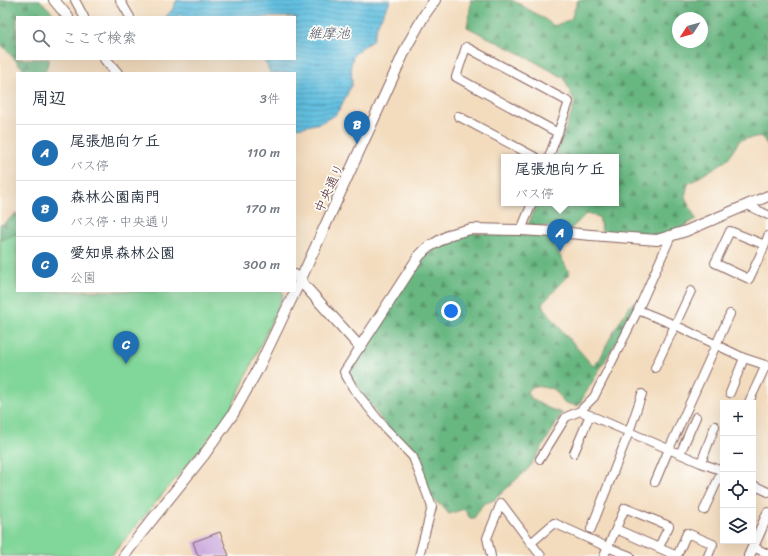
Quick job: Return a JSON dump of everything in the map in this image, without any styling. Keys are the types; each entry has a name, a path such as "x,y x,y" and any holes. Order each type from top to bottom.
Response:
{"street":[{"path":"54,0 67,16"},
{"path":"75,0 83,16"},
{"path":"120,0 129,16"},
{"name":"中央通り","path":"298,278 408,44 425,14 436,0"},
{"path":"550,154 558,133 569,102 466,47 456,77 558,133"},
{"path":"106,60 116,72"},
{"path":"458,116 529,154"},
{"path":"419,556 432,507 413,457 385,428 353,388 344,372 419,256 427,248 451,234 471,229 521,230 657,240 686,231 768,196"},
{"path":"750,203 751,207 768,215"},
{"path":"521,230 531,206"},
{"path":"767,244 730,231 715,263 749,279 767,244 768,236"},
{"path":"540,459 566,418 580,411 594,397 638,310 671,236"},
{"path":"298,278 360,347"},
{"path":"655,368 691,291"},
{"name":"中央通り","path":"124,556 204,455 233,414 258,369 292,292"},
{"path":"638,310 675,325 744,358 767,365 750,400"},
{"path":"655,482 730,314"},
{"path":"730,393 744,358"},
{"path":"591,529 629,432 642,394"},
{"path":"580,411 720,470"},
{"path":"574,452 590,415"},
{"path":"680,454 696,417"},
{"path":"701,463 715,426"},
{"path":"704,510 722,472"},
{"path":"756,486 768,492"},
{"path":"491,556 487,538 501,503 541,556"},
{"path":"604,556 626,508 669,526 659,547"},
{"path":"756,534 768,513"},
{"path":"531,542 554,524 630,556"},
{"path":"616,529 677,556 687,533 713,544 708,556"},
{"path":"751,552 768,554"}],"green space":[{"path":"0,0 40,0 56,16 16,16 16,60 49,60 45,72 26,72 0,43"},
{"path":"470,0 512,0 542,17 554,26 571,19 578,0 768,0 768,147 762,136 740,140 727,160 688,184 685,197 696,219 677,231 656,236 602,231 599,217 587,213 571,229 528,225 536,206 619,206 619,154 556,154 575,103 564,78 521,54 467,27 471,3"},
{"path":"16,214 16,291 0,299 0,225"},
{"path":"471,233 547,236 555,246 570,274 542,304 562,331 593,366 600,359 609,340 634,301 636,308 578,406 565,403 554,389 534,386 526,392 529,396 547,408 562,413 529,468 494,500 483,504 474,518 470,518 464,509 449,514 442,506 430,498 413,456 386,426 346,372 420,257 451,237"},
{"path":"16,234 16,292 282,292 283,295 231,409 201,448 111,556 0,556 0,240"}],"water":[{"name":"維摩池","path":"177,0 391,0 379,21 372,41 361,48 353,56 351,65 352,84 335,115 320,123 296,128 296,72 270,72 263,60 296,60 296,16 166,16 172,10"}],"building":[{"path":"220,532 229,556 198,556 193,542"}],"place":[{"name":"森林公園南門","path":"357,144"},
{"name":"尾張旭向ケ丘","path":"560,252"},
{"name":"愛知県森林公園","path":"126,364"}]}
